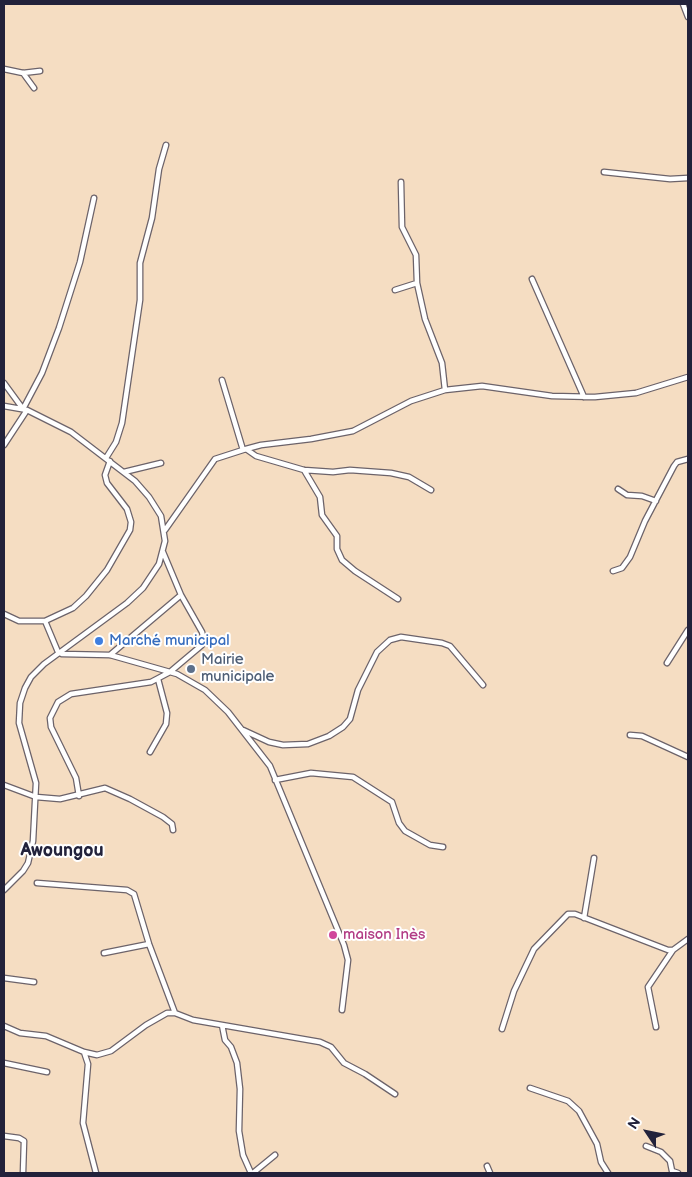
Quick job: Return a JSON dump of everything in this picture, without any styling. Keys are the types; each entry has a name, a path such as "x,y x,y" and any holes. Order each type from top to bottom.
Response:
{"street":[{"path":"683,4 688,16"},
{"path":"4,69 23,73 40,71"},
{"path":"23,73 34,88"},
{"path":"4,614 19,621 45,621 73,608 86,596 107,570 130,530 131,522 127,509 107,483 105,475 108,460 122,423 140,300 140,263 152,218 158,177 166,144"},
{"path":"604,172 670,179 688,178"},
{"path":"401,182 402,227 416,255 417,283 425,319 442,363 445,390"},
{"path":"4,445 25,410 42,374 59,328 80,262 94,198"},
{"path":"532,279 584,397"},
{"path":"395,290 417,283"},
{"path":"165,530 215,459 261,445 311,439 353,431 411,401 445,390 482,386 533,394 584,397 636,393 688,376"},
{"path":"222,380 245,449 256,456 304,470 391,473 417,480 431,490"},
{"path":"4,383 25,410"},
{"path":"4,406 25,410 70,432 124,472 149,496 161,516 165,530 163,552 159,564 143,588 127,603 58,652 31,677 20,703 19,723 33,771 36,797 32,852 23,871 4,890"},
{"path":"613,570 622,568 630,557 656,501 677,462 688,459"},
{"path":"124,472 161,463"},
{"path":"304,470 320,497 322,514 337,536 337,549 342,560 355,571 398,599"},
{"path":"618,489 627,495 642,496 656,501"},
{"path":"80,796 76,778 51,727 50,718 54,708 63,697 71,694 151,682 158,679 196,651 204,640 202,632 182,595 163,552"},
{"path":"110,655 182,595"},
{"path":"45,621 58,652"},
{"path":"667,663 681,638 688,630"},
{"path":"243,730 283,745 308,744 328,736 343,727 350,719 358,690 377,652 390,640 400,637 442,643 450,646 483,685"},
{"path":"58,652 110,655 170,672 205,690 228,712 243,730 252,745 264,757 319,879 348,955 342,1010"},
{"path":"150,752 166,724 167,713 158,679"},
{"path":"630,735 642,736 688,757"},
{"path":"274,780 311,773 353,776 392,802 399,823 406,830 430,845 443,847"},
{"path":"4,785 36,797 60,799 80,796 105,788 163,817 172,824 173,830"},
{"path":"584,918 594,858"},
{"path":"37,884 130,892 136,898 149,944 175,1013"},
{"path":"502,1029 514,991 534,949 568,914 575,914 673,950"},
{"path":"656,1027 648,987 673,950 688,939"},
{"path":"104,953 149,944"},
{"path":"4,978 34,982"},
{"path":"4,1026 20,1033 46,1036 84,1052 102,1055 160,1016 175,1013 193,1020 320,1042 331,1047 344,1063 365,1074 395,1094"},
{"path":"222,1025 225,1040 234,1052 237,1062 240,1089 239,1131 244,1156 252,1173 274,1155"},
{"path":"84,1052 88,1064 83,1123 96,1173"},
{"path":"4,1063 47,1072"},
{"path":"530,1088 568,1101 579,1110 597,1144 601,1162 608,1173"},
{"path":"4,1136 19,1138 24,1141 23,1173"},
{"path":"646,1146 666,1156 670,1160 671,1172 678,1173"},
{"path":"487,1166 490,1173"}],"place":[{"name":"Marché municipal","path":"99,641"},
{"name":"Mairie municipale","path":"191,669"},
{"name":"maison Inès","path":"333,935"}],"district":[{"name":"Awoungou","path":"62,851"}]}
